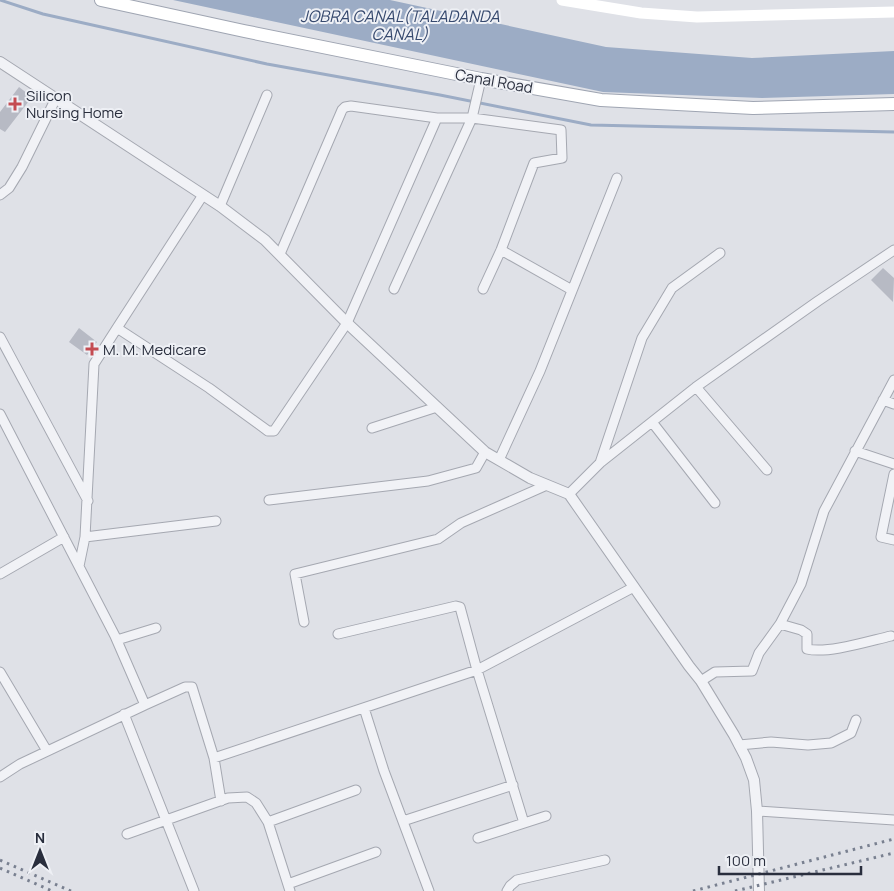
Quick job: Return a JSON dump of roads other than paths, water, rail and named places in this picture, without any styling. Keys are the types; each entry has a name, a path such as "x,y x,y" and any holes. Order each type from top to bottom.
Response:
{"main road":[{"name":"Canal Road","path":"101,0 481,79 601,100 753,108 894,104"},
{"path":"562,0 641,13 697,17 894,12"}],"street":[{"path":"0,62 220,206 265,240 347,323 485,452 530,478 569,494 689,666 701,680 746,758 754,780 757,811 759,891"},
{"path":"394,290 472,118 481,79"},
{"path":"220,206 267,95"},
{"path":"0,196 9,188 22,167 56,98"},
{"path":"280,254 342,110 345,107 351,106 438,118 472,118 561,130 562,158 534,163 501,250 483,289"},
{"path":"117,328 209,388 268,431 274,431 347,323 438,118"},
{"path":"499,460 540,371 617,178"},
{"path":"79,566 85,538 88,501 94,364 203,195"},
{"path":"501,250 572,290"},
{"path":"569,494 600,463 696,387 894,250"},
{"path":"600,463 642,338 672,288 720,254"},
{"path":"0,337 88,501"},
{"path":"701,680 715,672 752,671 759,653 780,624 801,584 824,511 894,380"},
{"path":"696,387 767,470"},
{"path":"883,400 894,404"},
{"path":"372,428 438,407"},
{"path":"0,414 117,640 145,705"},
{"path":"652,422 715,503"},
{"path":"855,451 894,464"},
{"path":"270,500 428,481 476,468 485,452"},
{"path":"894,474 881,537 894,540"},
{"path":"304,622 295,574 438,539 461,523 547,485"},
{"path":"85,538 216,521"},
{"path":"0,574 64,537"},
{"path":"214,758 477,670 634,587"},
{"path":"338,634 456,606 460,607 477,670 524,823"},
{"path":"780,624 802,630 807,634 807,649 813,650 846,646 891,636"},
{"path":"117,640 156,628"},
{"path":"0,672 47,751"},
{"path":"0,777 20,764 124,714 184,687 192,687 214,758 221,801"},
{"path":"364,708 384,771 429,891"},
{"path":"124,714 194,891"},
{"path":"739,745 771,742 808,745 831,742 850,733 856,720"},
{"path":"403,821 513,785"},
{"path":"268,822 356,790"},
{"path":"126,834 228,798 248,797 256,803 268,822 289,887 376,852"},
{"path":"757,811 894,820"},
{"path":"478,838 546,816"},
{"path":"508,891 510,886 517,880 606,860"}],"water":[{"name":"JOBRA CANAL(TALADANDA CANAL)","path":"173,0 390,0 606,47 752,58 894,51 894,94 762,98 603,92"}],"waterway":[{"path":"0,0 43,14 267,64 440,95 591,125 894,132"}],"railway":[{"path":"693,891 894,839"},
{"path":"735,891 894,853"},
{"path":"0,860 71,891"},
{"path":"0,868 52,891"}],"place":[{"name":"Silicon Nursing Home","path":"15,104"},
{"name":"M. M. Medicare","path":"92,349"}]}
